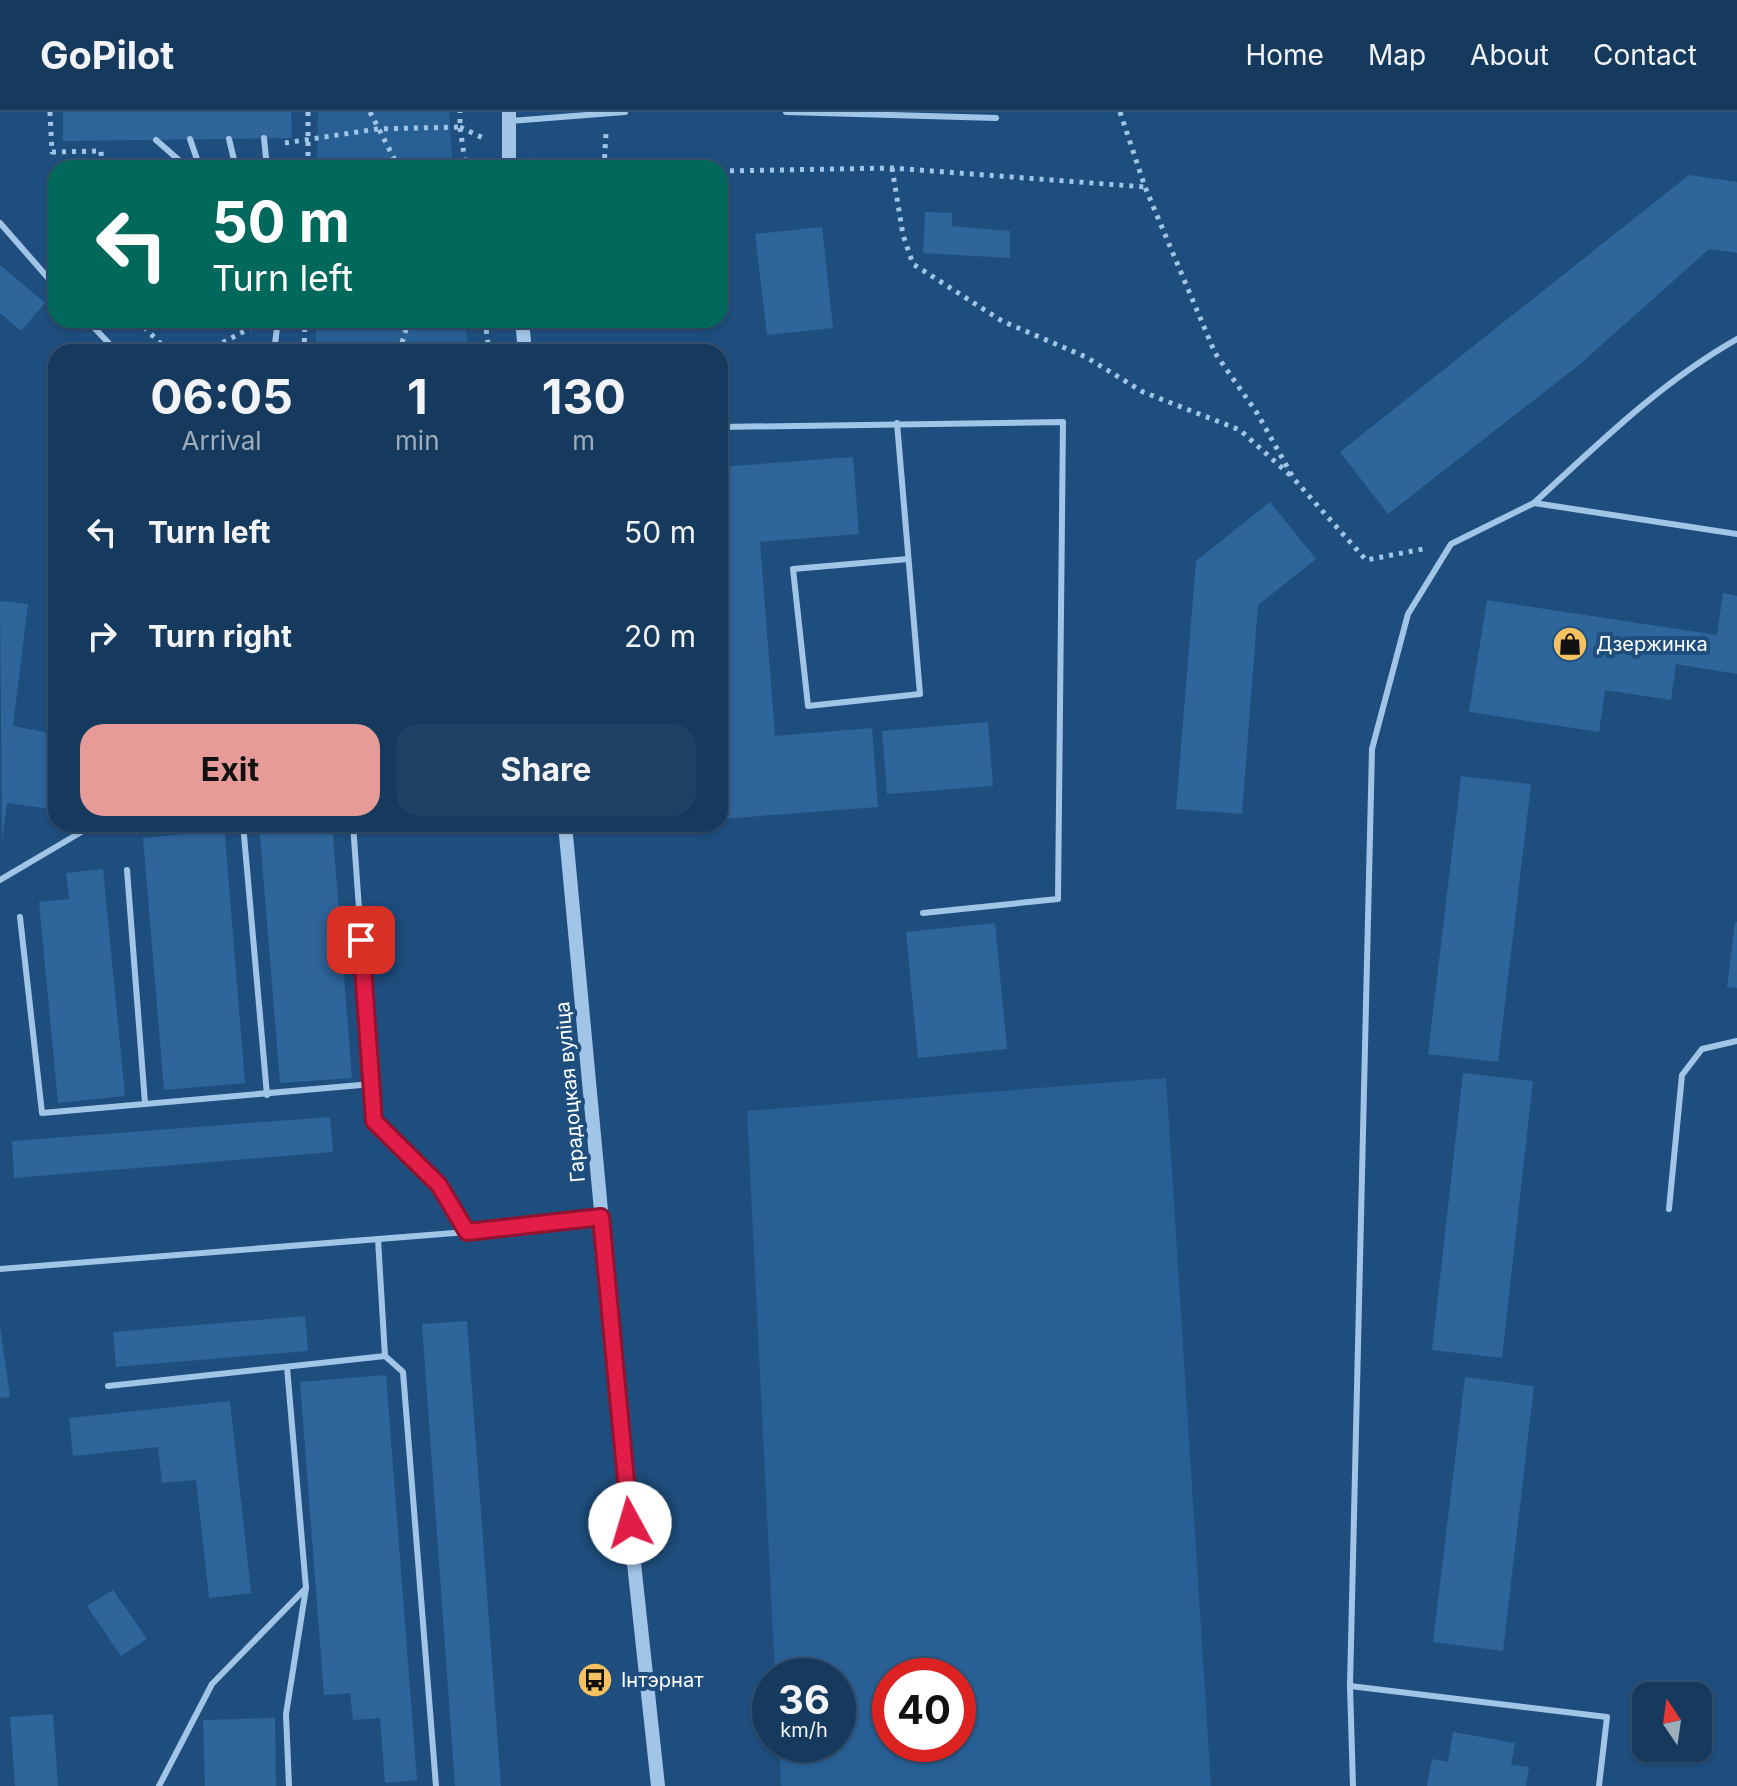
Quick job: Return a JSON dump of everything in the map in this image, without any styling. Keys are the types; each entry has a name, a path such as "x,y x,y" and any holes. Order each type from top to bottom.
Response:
{"street":[{"path":"509,160 510,116"},
{"name":"Гарадоцкая вуліца","path":"566,832 658,1786"}],"lane":[{"path":"510,116 625,112"},
{"path":"786,112 996,118"},
{"path":"264,138 266,160"},
{"path":"190,139 197,160"},
{"path":"229,139 234,160"},
{"path":"156,140 179,160"},
{"path":"0,223 48,278"},
{"path":"94,328 110,344"},
{"path":"1353,1786 1350,1686 1372,749 1408,614 1451,544 1534,503 1625,420 1699,360 1737,339"},
{"path":"728,427 1063,422 1058,899 923,913"},
{"path":"897,423 920,694 808,706 793,569 908,559"},
{"path":"1534,503 1737,534"},
{"path":"0,880 81,832"},
{"path":"244,832 267,1095"},
{"path":"354,832 374,1121 439,1185 467,1232"},
{"path":"127,870 145,1103"},
{"path":"20,917 42,1113 372,1084"},
{"path":"1669,1209 1682,1075 1702,1049 1737,1041"},
{"path":"0,1269 467,1232 601,1217"},
{"path":"378,1239 385,1356 403,1372 436,1786"},
{"path":"108,1386 385,1356"},
{"path":"287,1367 306,1588 286,1714 289,1786"},
{"path":"159,1786 212,1684 306,1588"},
{"path":"1350,1686 1607,1717 1599,1786"}],"path":[{"path":"50,112 52,152 101,151 102,160"},
{"path":"308,112 308,160"},
{"path":"370,112 394,160"},
{"path":"460,112 465,160"},
{"path":"1120,112 1145,187 1215,353 1257,413 1294,479"},
{"path":"605,160 608,113"},
{"path":"265,147 377,129 460,127"},
{"path":"728,171 892,168 1145,187"},
{"path":"892,168 903,235 913,264 1002,321 1086,357 1143,392 1240,430 1294,479 1366,560 1451,544"},
{"path":"145,328 161,344"},
{"path":"220,344 251,328"}],"shaded area":[{"path":"318,112 449,112 452,160 317,160"},
{"path":"316,328 466,328 467,344 316,344"},
{"path":"1166,1078 1211,1786 781,1786 780,1762 856,1762 856,1658 774,1658 747,1111"}],"building":[{"path":"63,112 291,112 292,138 63,141"},
{"path":"1689,175 1737,182 1737,253 1709,249 1579,365 1388,514 1340,452"},
{"path":"925,212 952,213 952,226 1010,231 1010,258 923,253"},
{"path":"822,227 833,328 767,335 755,234"},
{"path":"0,265 45,303 21,331 0,313"},
{"path":"853,457 859,534 760,542 775,736 872,728 878,807 728,818 728,466"},
{"path":"1270,502 1316,559 1258,605 1242,814 1176,809 1196,561"},
{"path":"1723,593 1737,596 1737,674 1676,664 1671,700 1605,690 1599,732 1469,712 1487,600 1717,635"},
{"path":"0,601 28,604 13,726 48,733 48,809 7,803 2,840"},
{"path":"988,722 993,786 887,794 882,731"},
{"path":"1461,776 1531,784 1498,1062 1428,1054"},
{"path":"225,832 245,1083 164,1090 143,838"},
{"path":"260,832 333,832 352,1078 280,1083"},
{"path":"103,869 125,1096 58,1103 39,902 69,899 66,873"},
{"path":"1737,922 1737,988 1727,987"},
{"path":"995,923 1007,1049 918,1058 906,932"},
{"path":"1463,1073 1533,1081 1502,1358 1432,1350"},
{"path":"330,1117 333,1152 14,1178 12,1141"},
{"path":"305,1316 308,1351 116,1367 113,1332"},
{"path":"467,1321 501,1786 455,1786 422,1324"},
{"path":"0,1326 10,1397 0,1398"},
{"path":"386,1375 417,1780 385,1783 380,1718 353,1720 350,1693 324,1695 300,1382"},
{"path":"1465,1377 1534,1386 1503,1651 1433,1642"},
{"path":"230,1401 251,1593 209,1598 196,1480 162,1483 158,1447 73,1456 69,1418"},
{"path":"113,1590 147,1639 121,1656 87,1606"},
{"path":"53,1714 58,1786 15,1786 10,1717"},
{"path":"275,1718 276,1786 205,1786 203,1720"},
{"path":"1453,1732 1515,1743 1511,1765 1529,1767 1526,1786 1427,1786 1432,1759 1448,1762"}],"place":[{"name":"Дзержинка","path":"1570,644"},
{"name":"Інтэрнат","path":"595,1680"}],"route":[{"path":"361,940 374,1121 439,1185 467,1232 601,1217 630,1523"}]}
